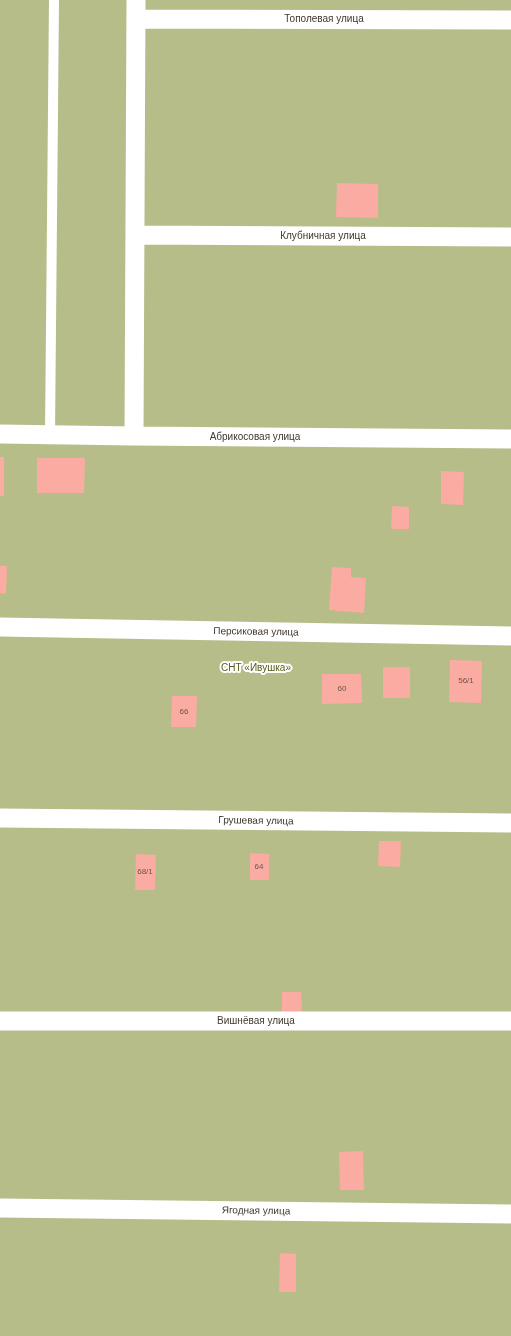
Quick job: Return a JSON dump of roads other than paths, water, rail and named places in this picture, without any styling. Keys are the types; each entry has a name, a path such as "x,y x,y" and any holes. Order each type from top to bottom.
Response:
{"street":[{"path":"134,436 136,0"},
{"name":"Тополевая улица","path":"136,19 511,20"},
{"name":"Клубничная улица","path":"135,235 511,237"},
{"name":"Абрикосовая улица","path":"0,434 511,439"},
{"name":"Персиковая улица","path":"0,627 511,636"},
{"name":"Грушевая улица","path":"0,818 511,823"},
{"name":"Вишнёвая улица","path":"0,1021 511,1021"},
{"name":"Ягодная улица","path":"0,1208 511,1214"}],"lane":[{"path":"50,435 54,0"}],"park label":[{"name":"СНТ «Ивушка»","path":"256,668"}]}
